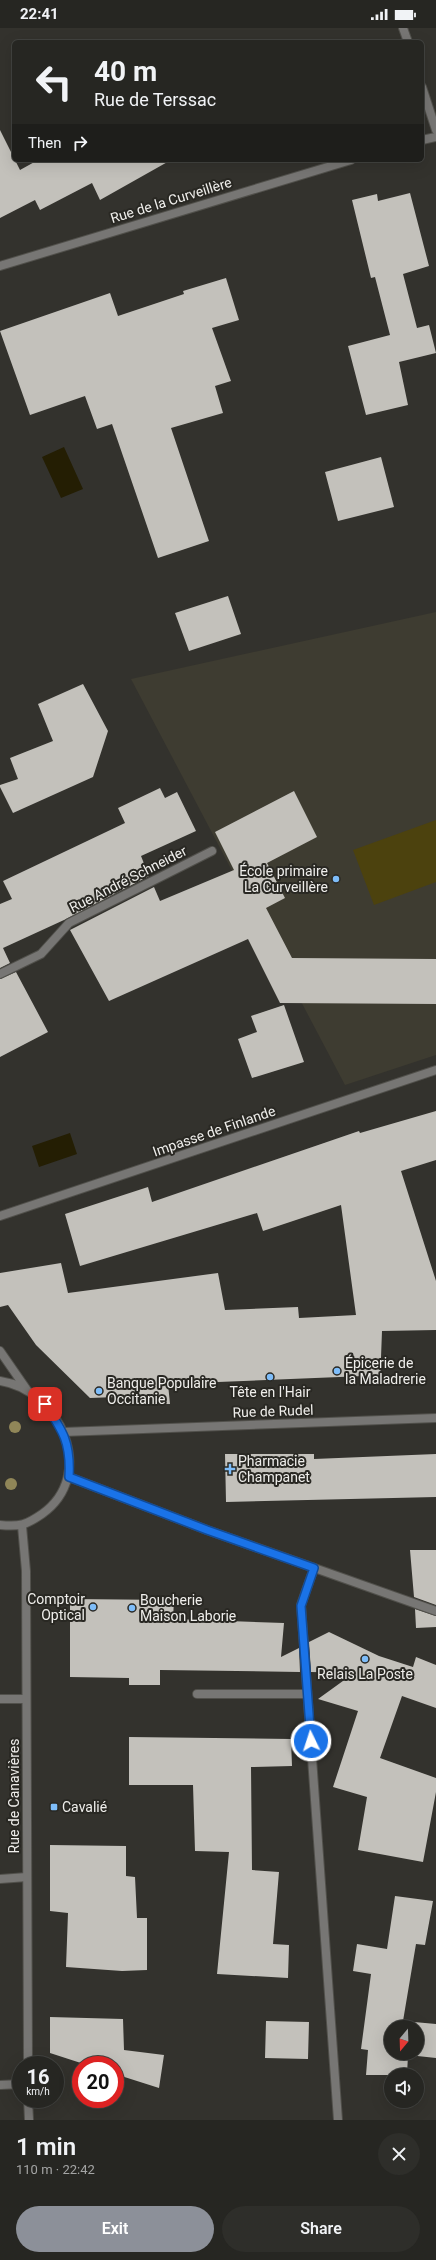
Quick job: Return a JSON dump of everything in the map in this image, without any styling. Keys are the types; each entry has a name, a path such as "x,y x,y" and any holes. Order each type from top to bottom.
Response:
{"street":[{"path":"403,28 407,40"},
{"path":"424,93 436,130"},
{"path":"424,140 436,137"},
{"name":"Rue de la Curveillère","path":"0,266 344,162"},
{"name":"Rue André Schneider","path":"0,974 41,954 70,923 212,851"},
{"name":"Impasse de Finlande","path":"0,1216 436,1070"},
{"path":"0,1351 26,1390"},
{"path":"0,1381 26,1390 45,1404 63,1432 70,1457 69,1477 60,1496 47,1510 22,1526 0,1525"},
{"name":"Rue de Rudel","path":"63,1432 436,1418"},
{"path":"69,1477 207,1530 436,1611"},
{"name":"Rue de Canavières","path":"22,1526 26,1571 28,2056"},
{"path":"314,1568 301,1606 338,2120"},
{"path":"197,1694 307,1694"},
{"path":"0,1698 26,1699"},
{"path":"0,1879 27,1877"},
{"path":"0,2085 12,2084"},
{"path":"28,2108 29,2120"}],"shaded area":[{"path":"64,447 83,489 61,498 42,457"},
{"name":"École primaire La Curveillère","path":"436,612 436,1055 345,1085 131,679"},
{"path":"436,820 436,882 374,905 353,850"},
{"path":"70,1133 77,1154 39,1167 32,1146"}],"building":[{"path":"0,130 12,154 12,162 16,162 20,170 34,162 167,162 100,200 92,183 40,210 35,200 0,218"},
{"path":"410,193 429,266 403,274 417,328 429,325 436,353 399,362 408,405 366,415 348,346 390,335 375,277 371,278 352,200 377,194 378,201"},
{"path":"226,278 239,320 212,328 231,381 215,386 223,413 171,428 209,541 158,558 112,424 97,429 85,396 30,415 0,331 110,293 118,316 184,294 183,291"},
{"path":"381,457 394,507 338,521 325,472"},
{"path":"228,596 241,634 189,651 175,613"},
{"path":"83,684 108,731 93,777 13,813 0,787 0,785 18,779 10,758 53,741 38,704"},
{"path":"160,788 165,798 177,792 196,831 141,856 149,876 64,920 3,948 10,963 0,968 0,904 12,899 3,881 125,823 118,808"},
{"path":"294,791 317,837 267,863 285,898 266,908 292,958 436,959 436,1004 280,1003 248,939 109,1001 70,930 154,887 160,901 234,870 215,832"},
{"path":"16,972 48,1032 0,1057 0,979"},
{"path":"284,1005 304,1062 252,1078 238,1039 257,1032 251,1016"},
{"path":"436,1111 436,1160 401,1171 436,1281 436,1330 382,1331 380,1384 365,1384 364,1376 168,1384 170,1404 144,1404 143,1396 90,1398 36,1345 8,1305 0,1307 0,1273 61,1263 68,1293 218,1273 225,1310 298,1307 299,1318 356,1315 341,1205 263,1231 257,1213 80,1266 65,1214 148,1187 152,1202 359,1131 360,1133"},
{"path":"225,1454 314,1454 314,1459 436,1454 436,1497 226,1502"},
{"path":"410,1550 436,1550 436,1605 414,1597"},
{"path":"70,1599 174,1600 173,1619 284,1623 281,1657 299,1648 300,1672 160,1670 160,1685 129,1685 129,1678 70,1677"},
{"path":"415,1609 436,1616 436,1627 416,1628"},
{"path":"329,1632 379,1656 413,1667 416,1657 436,1665 436,1708 402,1696 380,1758 436,1778 436,1792 423,1862 358,1850 367,1797 333,1787 358,1711 318,1699 354,1673 311,1672 309,1642"},
{"path":"129,1737 291,1739 292,1766 251,1767 252,1870 279,1872 273,1944 289,1945 288,1978 217,1974 229,1852 195,1851 193,1785 129,1785"},
{"path":"50,1845 126,1846 126,1876 135,1877 137,1918 147,1918 147,1970 122,1971 66,1967 68,1913 50,1911"},
{"path":"395,1896 433,1901 425,1945 416,1944 403,2020 384,2020 384,2060 408,2060 407,2068 384,2068 384,2075 366,2075 368,2050 361,2049 371,1974 353,1971 357,1944 387,1949"},
{"path":"50,2017 123,2019 124,2050 164,2055 159,2088 124,2077 124,2056 72,2056 72,2060 64,2058 64,2056 50,2053"},
{"path":"266,2021 309,2022 308,2059 265,2058"},
{"path":"424,2023 436,2024 436,2058 424,2057"}],"place":[{"name":"École primaire La Curveillère","path":"336,879"},
{"name":"Épicerie de la Maladrerie","path":"337,1371"},
{"name":"Tête en l'Hair","path":"270,1377"},
{"name":"Banque Populaire Occitanie","path":"99,1391"},
{"name":"Pharmacie Champanet","path":"230,1469"},
{"name":"Comptoir Optical","path":"93,1607"},
{"name":"Boucherie Maison Laborie","path":"132,1608"},
{"name":"Relais La Poste","path":"365,1659"},
{"name":"Cavalié","path":"54,1807"}],"route":[{"path":"45,1404 67,1441 70,1457 69,1477 207,1530 314,1568 301,1606 311,1741"}]}
